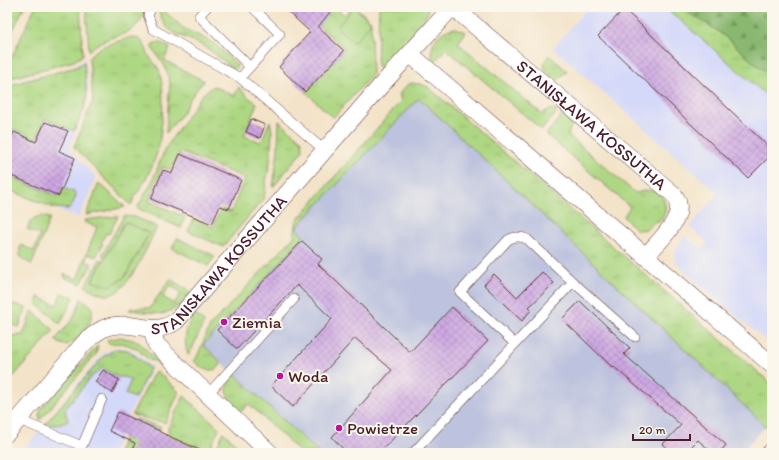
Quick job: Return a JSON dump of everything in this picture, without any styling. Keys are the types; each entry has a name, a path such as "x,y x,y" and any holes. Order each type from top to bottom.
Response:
{"street":[{"name":"STANISŁAWA KOSSUTHA","path":"7,433 84,343 96,333 107,327 121,324 152,329 170,326 181,316 324,150 453,7 672,193 678,202 678,216 646,256"},
{"path":"410,54 772,365"},
{"path":"152,329 156,344 270,453"}],"lane":[{"path":"152,7 148,15 153,29 240,78 324,150"},
{"path":"207,7 199,16 250,67"},
{"path":"240,78 280,34 252,7"},
{"path":"516,344 460,292 508,240 516,236 527,239 635,337"},
{"path":"413,453 573,282"},
{"path":"208,394 294,299"},
{"path":"19,420 82,446 102,399"}],"shaded area":[{"path":"588,7 665,7 772,100 772,346 683,270 675,260 674,255 684,235 702,249 708,243 690,227 718,193 553,48"},
{"path":"85,59 88,88 87,101 69,149 96,177 79,217 77,217 7,190 7,85 74,67"},
{"path":"419,98 766,426 740,453 319,453 203,345 304,237 295,229"},
{"path":"118,347 131,350 152,367 128,417 113,453 21,453 102,355"}],"green space":[{"path":"7,7 24,7 7,43"},
{"path":"35,7 80,7 83,55 74,61 7,79 7,68"},
{"path":"86,7 147,7 142,18 133,29 101,42 89,51"},
{"path":"158,7 160,7 183,28 214,43 237,65 235,70 205,47 170,29 164,24"},
{"path":"335,7 344,15 352,7 356,7 371,21 372,73 371,76 333,118 306,92 345,50 318,25"},
{"path":"354,7 371,23 354,42 337,27"},
{"path":"379,7 427,7 428,11 425,21 381,71 377,65"},
{"path":"665,7 772,7 772,100"},
{"path":"683,7 772,7 772,75 758,67 719,32"},
{"path":"456,28 466,32 458,43 542,114 548,110 556,109 557,112 542,130 446,49 434,62 432,50 436,39 444,32"},
{"path":"131,37 142,42 150,58 158,68 161,78 163,99 159,144 156,155 146,179 131,205 74,147 93,100 89,58 97,50 108,44"},
{"path":"155,43 161,43 170,48 164,60 204,81 193,94 181,115 166,133 170,83 165,66 152,48 152,45"},
{"path":"549,55 567,71 557,81 546,71 544,64"},
{"path":"84,62 87,96 84,109 74,131 45,119 36,140 12,129 7,142 7,86 76,67"},
{"path":"408,84 421,84 428,87 772,384 772,432 419,98 296,228 304,237 203,345 222,363 217,369 210,370 199,366 194,361 210,326 294,237 297,220 401,101 399,94"},
{"path":"214,86 234,96 239,87 249,98 257,103 244,136 261,142 270,121 272,132 270,163 264,198 223,247 188,231 194,219 213,227 221,209 231,212 245,178 180,152 171,170 162,167 149,201 185,217 181,228 137,208 151,184 165,149 199,99 204,93"},
{"path":"562,115 565,116 571,125 568,135 635,193 652,190 660,195 665,204 665,212 658,222 655,221 647,229 637,230 623,217 630,207 547,135"},
{"path":"279,121 302,141 303,150 273,187 278,150"},
{"path":"7,175 59,197 63,188 74,192 76,196 69,209 54,208 7,189"},
{"path":"99,183 125,207 86,215"},
{"path":"42,216 50,218 32,264 21,258 20,249 21,245 34,251 40,235 27,229 32,220 36,217"},
{"path":"118,216 109,234 106,233 101,243 103,244 96,257 88,254 85,261 92,264 81,284 65,278 64,274 77,279 97,227 84,222 85,220"},
{"path":"124,216 135,217 157,227 136,268 121,288 113,294 105,295 97,293 85,286 100,259 103,260 92,281 124,278 149,234 125,222 105,257 102,255"},
{"path":"125,222 149,233 124,278 110,286 92,281"},
{"path":"177,238 215,256 208,266 172,248"},
{"path":"170,279 191,292 180,305 163,314 129,310 131,308 150,308","holes":["170,285 181,293 174,304 163,297"]},
{"path":"61,293 74,297 60,324 36,303 38,297 57,305"},
{"path":"81,299 91,306 92,317 81,335 76,340 66,345 62,344 55,340 73,319"},
{"path":"8,302 26,308 19,327 7,323"},
{"path":"32,311 54,330 7,384 7,336 23,335"},
{"path":"195,314 204,322 188,355 185,339 189,324"},
{"path":"121,337 137,341 169,371 167,373 155,361 149,360 136,348 125,344 110,344 106,340"},
{"path":"98,345 96,354 40,420 39,415 41,409"},
{"path":"116,349 128,350 150,368 135,398 125,394 131,380 124,377 117,377 102,368 91,377 65,409 68,421 57,425 45,424 104,356"},
{"path":"157,371 179,392 165,423 132,415 154,373"},
{"path":"233,373 319,453 301,453 249,404 239,413 231,403 227,394 228,385"},
{"path":"184,396 219,428 208,453 169,435 168,428"},
{"path":"137,419 161,427 159,430 144,423 130,453 118,453 130,422"},
{"path":"223,432 246,453 215,453"}],"building":[{"path":"283,7 334,7 318,27 344,51 305,92 279,67 310,32"},
{"path":"624,9 772,150 772,154 748,178 598,36"},
{"path":"251,119 265,125 260,138 246,132"},
{"path":"45,122 68,131 59,151 75,158 59,196 7,174 7,148 14,132 36,142"},
{"path":"180,154 241,180 229,209 220,206 212,224 151,199 163,170 172,173"},
{"path":"302,241 322,259 318,264 410,352 452,307 488,341 379,453 347,453 332,437 392,370 355,338 293,407 271,386 332,319 297,285 237,349 217,330"},
{"path":"542,272 554,283 529,307 531,310 522,321 484,285 494,274 517,297"},
{"path":"580,301 630,348 624,354 726,445 719,453 713,453 698,440 685,453 673,453 663,444 681,425 613,366 612,367 562,319"},
{"path":"103,370 119,380 112,393 95,382"},
{"path":"118,412 206,453 131,453 135,443 109,431"}],"place":[{"name":"Ziemia","path":"224,322"},
{"name":"Woda","path":"280,376"},
{"name":"Powietrze","path":"339,428"}]}
